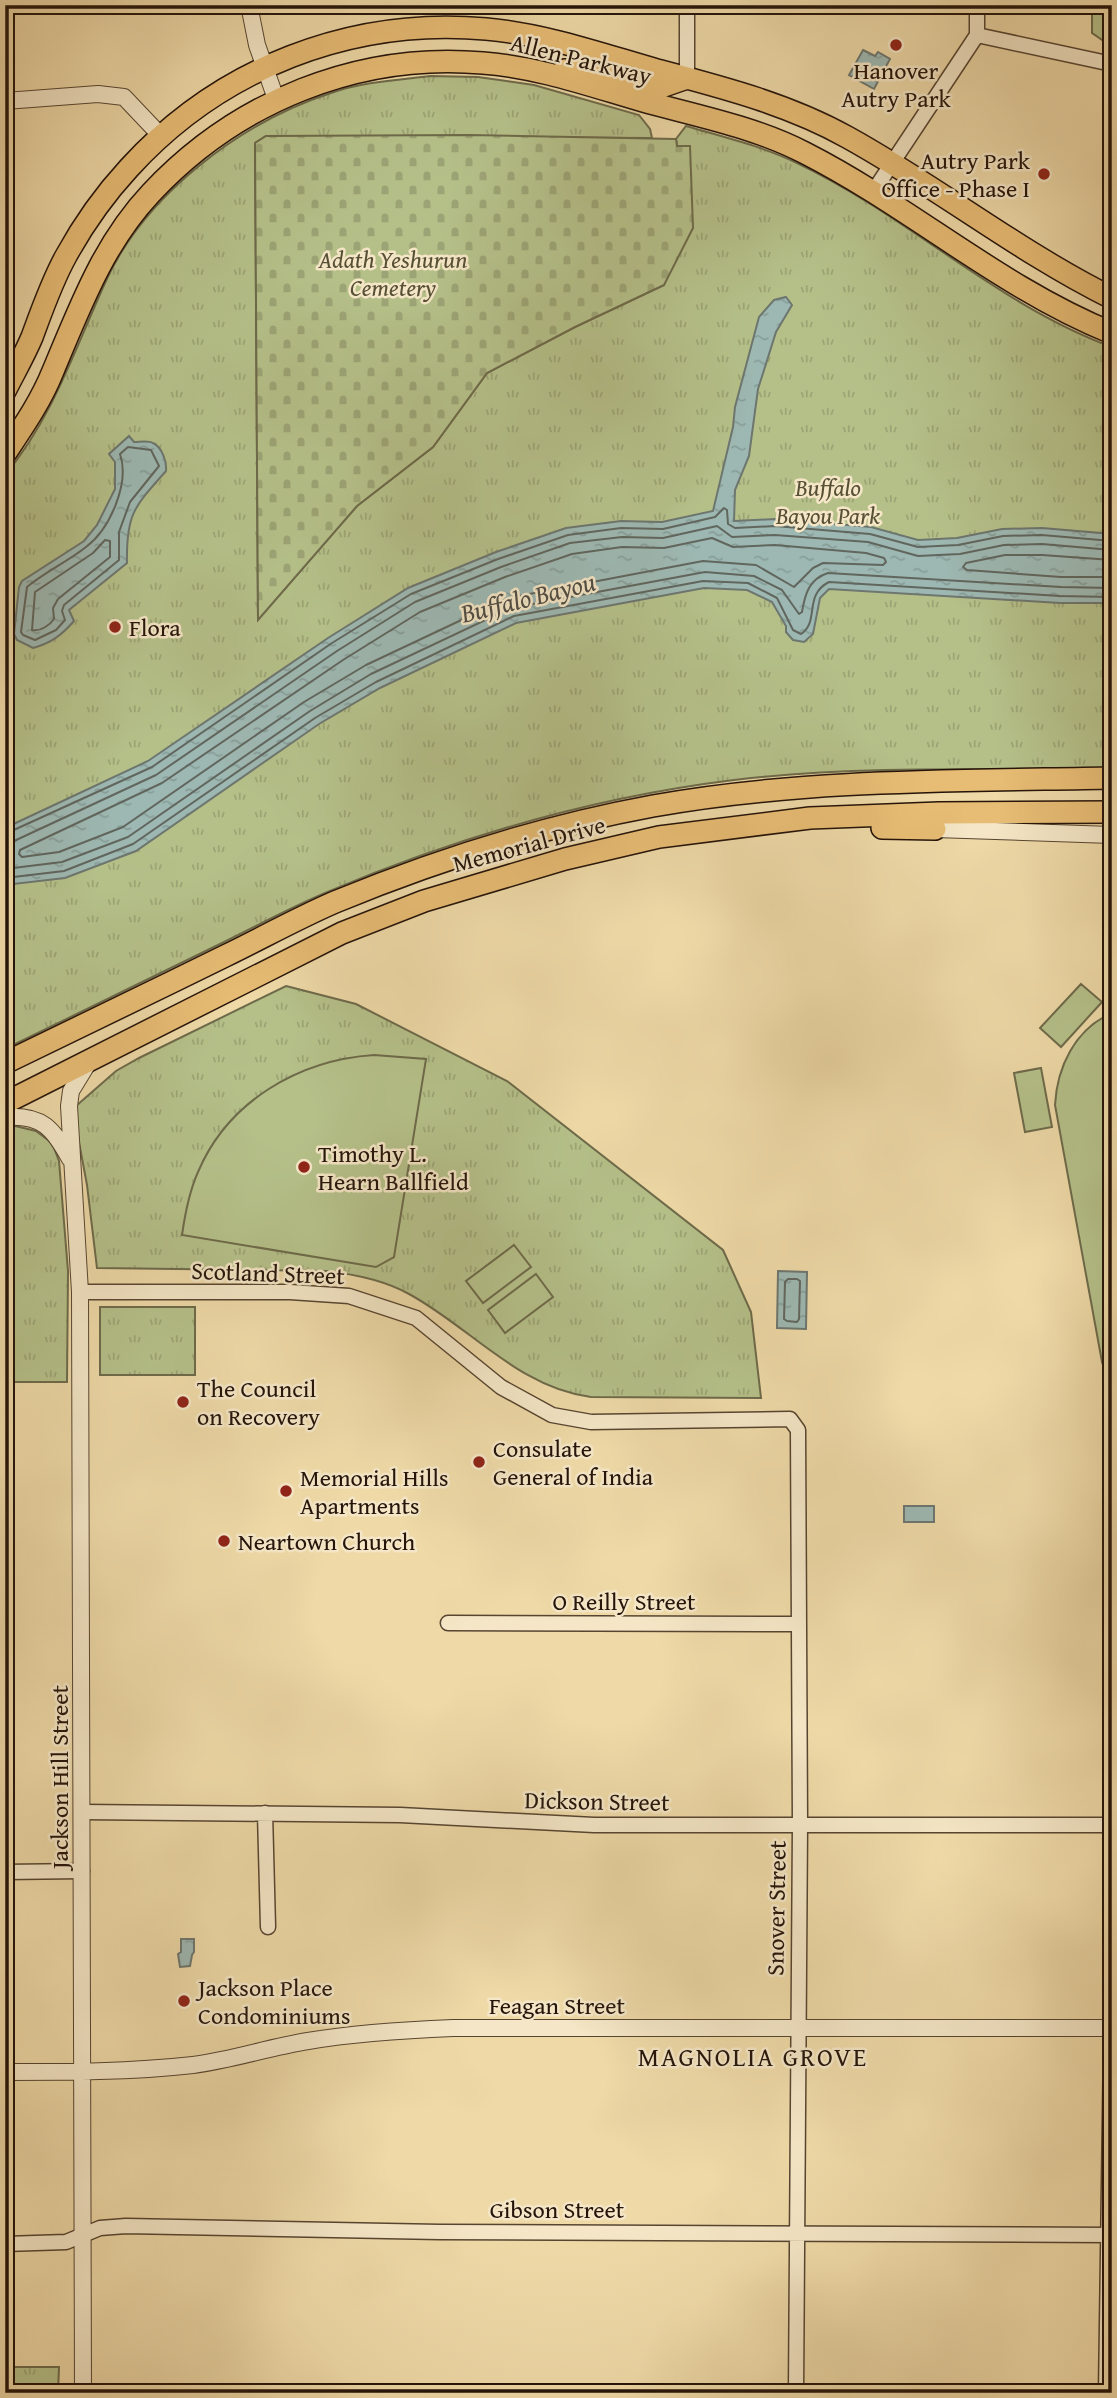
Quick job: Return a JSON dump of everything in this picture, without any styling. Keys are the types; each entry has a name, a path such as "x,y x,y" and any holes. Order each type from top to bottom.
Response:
{"main road":[{"name":"Allen Parkway","path":"5,391 65,258 93,214 128,169 192,109 264,67 291,55 333,42 439,27 488,29 541,37 774,104 845,136 1033,256 1112,298"},
{"name":"Allen Parkway","path":"5,454 30,417 52,373 94,274 118,233 151,193 215,136 276,99 337,76 384,66 436,61 484,63 534,70 761,134 804,152 873,192 1022,288 1064,312 1112,333"},
{"path":"534,70 601,71 662,87 687,78"},
{"path":"38,320 68,335"},
{"name":"Memorial Drive","path":"5,1063 333,903 426,867 567,825 652,806 799,787 1112,778"},
{"name":"Memorial Drive","path":"5,1103 342,933 424,901 565,859 659,837 775,821 939,813 1112,812"},
{"path":"775,821 830,827 935,829"}],"street":[{"path":"249,5 252,26 276,99"},
{"path":"687,5 687,78"},
{"path":"873,192 977,35 977,5"},
{"path":"977,35 1112,64"},
{"path":"5,102 98,94 124,97 161,136"},
{"path":"935,829 1112,835"},
{"name":"Jackson Hill Street","path":"83,2393 80,1292 69,1106 71,1091 91,1058"},
{"name":"Jackson Hill Street","path":"5,1117 23,1116 43,1122 57,1137 71,1161"},
{"name":"Scotland Street","path":"80,1292 290,1292 349,1296 416,1318 501,1387 552,1415 591,1422 790,1419 796,1424"},
{"name":"Snover Street","path":"796,1424 800,1825 796,2393"},
{"name":"O Reilly Street","path":"448,1623 799,1624"},
{"name":"Dickson Street","path":"82,1812 400,1815 594,1825 1112,1825"},
{"path":"265,1813 268,1927"},
{"path":"5,1871 82,1871"},
{"path":"1105,2393 1110,2235 1112,1974"},
{"name":"Feagan Street","path":"5,2072 81,2072 196,2064 306,2041 420,2030 1111,2028"},
{"name":"Gibson Street","path":"5,2244 66,2242 100,2228 126,2227 453,2232 1110,2235"}],"green space":[{"path":"1092,5 1112,5 1112,44 1092,33"},
{"name":"Buffalo Bayou Park","path":"430,76 478,77 534,85 639,115 650,129 652,138 266,136 255,143 258,619 357,506 433,447 487,373 664,285 689,146 677,146 676,139 686,126 756,147 797,163 876,208 1030,308 1112,347 1112,770 923,769 781,775 682,787 579,808 428,853 330,891 5,1049 5,475 22,453 49,407 122,251 144,220 170,192 230,143 297,106 355,86"},
{"name":"Adath Yeshurun Cemetery","path":"469,135 676,139 677,146 690,146 693,228 664,285 487,373 433,447 357,506 258,620 255,143 266,136"},
{"path":"1081,984 1102,1002 1061,1047 1040,1028"},
{"path":"286,986 356,1004 507,1081 723,1250 751,1312 761,1398 591,1397 565,1391 518,1369 409,1294 379,1281 358,1276 326,1271 97,1268 87,1185 75,1121 76,1106 116,1071"},
{"path":"1112,1013 1112,1393 1102,1362 1055,1105 1060,1077 1070,1051 1088,1029"},
{"name":"Timothy L. Hearn Ballfield","path":"374,1055 426,1059 394,1257 376,1267 182,1235 192,1187 198,1172 211,1147 247,1105 293,1075 319,1065"},
{"path":"1041,1068 1052,1127 1025,1132 1014,1073"},
{"path":"11,1125 36,1131 52,1143 59,1161 68,1271 67,1382 5,1382 5,1128"},
{"path":"514,1245 531,1267 483,1303 466,1281"},
{"path":"536,1274 553,1297 505,1333 488,1310"},
{"path":"100,1307 195,1307 195,1375 100,1375"},
{"path":"5,2367 59,2367 58,2393 5,2393"}],"water":[{"path":"863,50 875,56 878,52 890,59 874,89 849,75"},
{"name":"Buffalo Bayou","path":"786,297 792,305 776,332 758,389 749,456 735,490 734,521 775,519 871,527 918,540 957,538 1002,529 1042,528 1112,534 1112,603 1060,603 829,589 820,598 813,634 804,642 793,640 786,632 786,626 772,602 747,590 704,588 516,623 380,688 319,724 136,851 65,878 5,885 5,828 148,761 328,638 408,588 496,552 566,528 621,521 662,522 713,511 733,427 735,407 759,317 774,300"},
{"path":"129,436 134,442 156,445 163,455 166,471 134,512 128,533 127,563 69,610 74,621 56,638 33,648 17,640 14,634 22,581 84,541 97,525 115,489 115,462 109,454"},
{"path":"778,1271 807,1272 806,1329 777,1328"},
{"path":"904,1506 934,1506 934,1522 904,1522"},
{"path":"181,1939 194,1939 190,1966 180,1967 178,1954 181,1952"}],"place":[{"name":"Hanover Autry Park","path":"896,45"},
{"name":"Autry Park Office - Phase I","path":"1044,174"},
{"name":"Flora","path":"115,627"},
{"name":"Timothy L. Hearn Ballfield","path":"304,1167"},
{"name":"The Council on Recovery","path":"183,1402"},
{"name":"Consulate General of India","path":"479,1462"},
{"name":"Memorial Hills Apartments","path":"286,1491"},
{"name":"Neartown Church","path":"224,1541"},
{"name":"Jackson Place Condominiums","path":"184,2001"}],"district":[{"name":"MAGNOLIA GROVE","path":"753,2056"}]}
